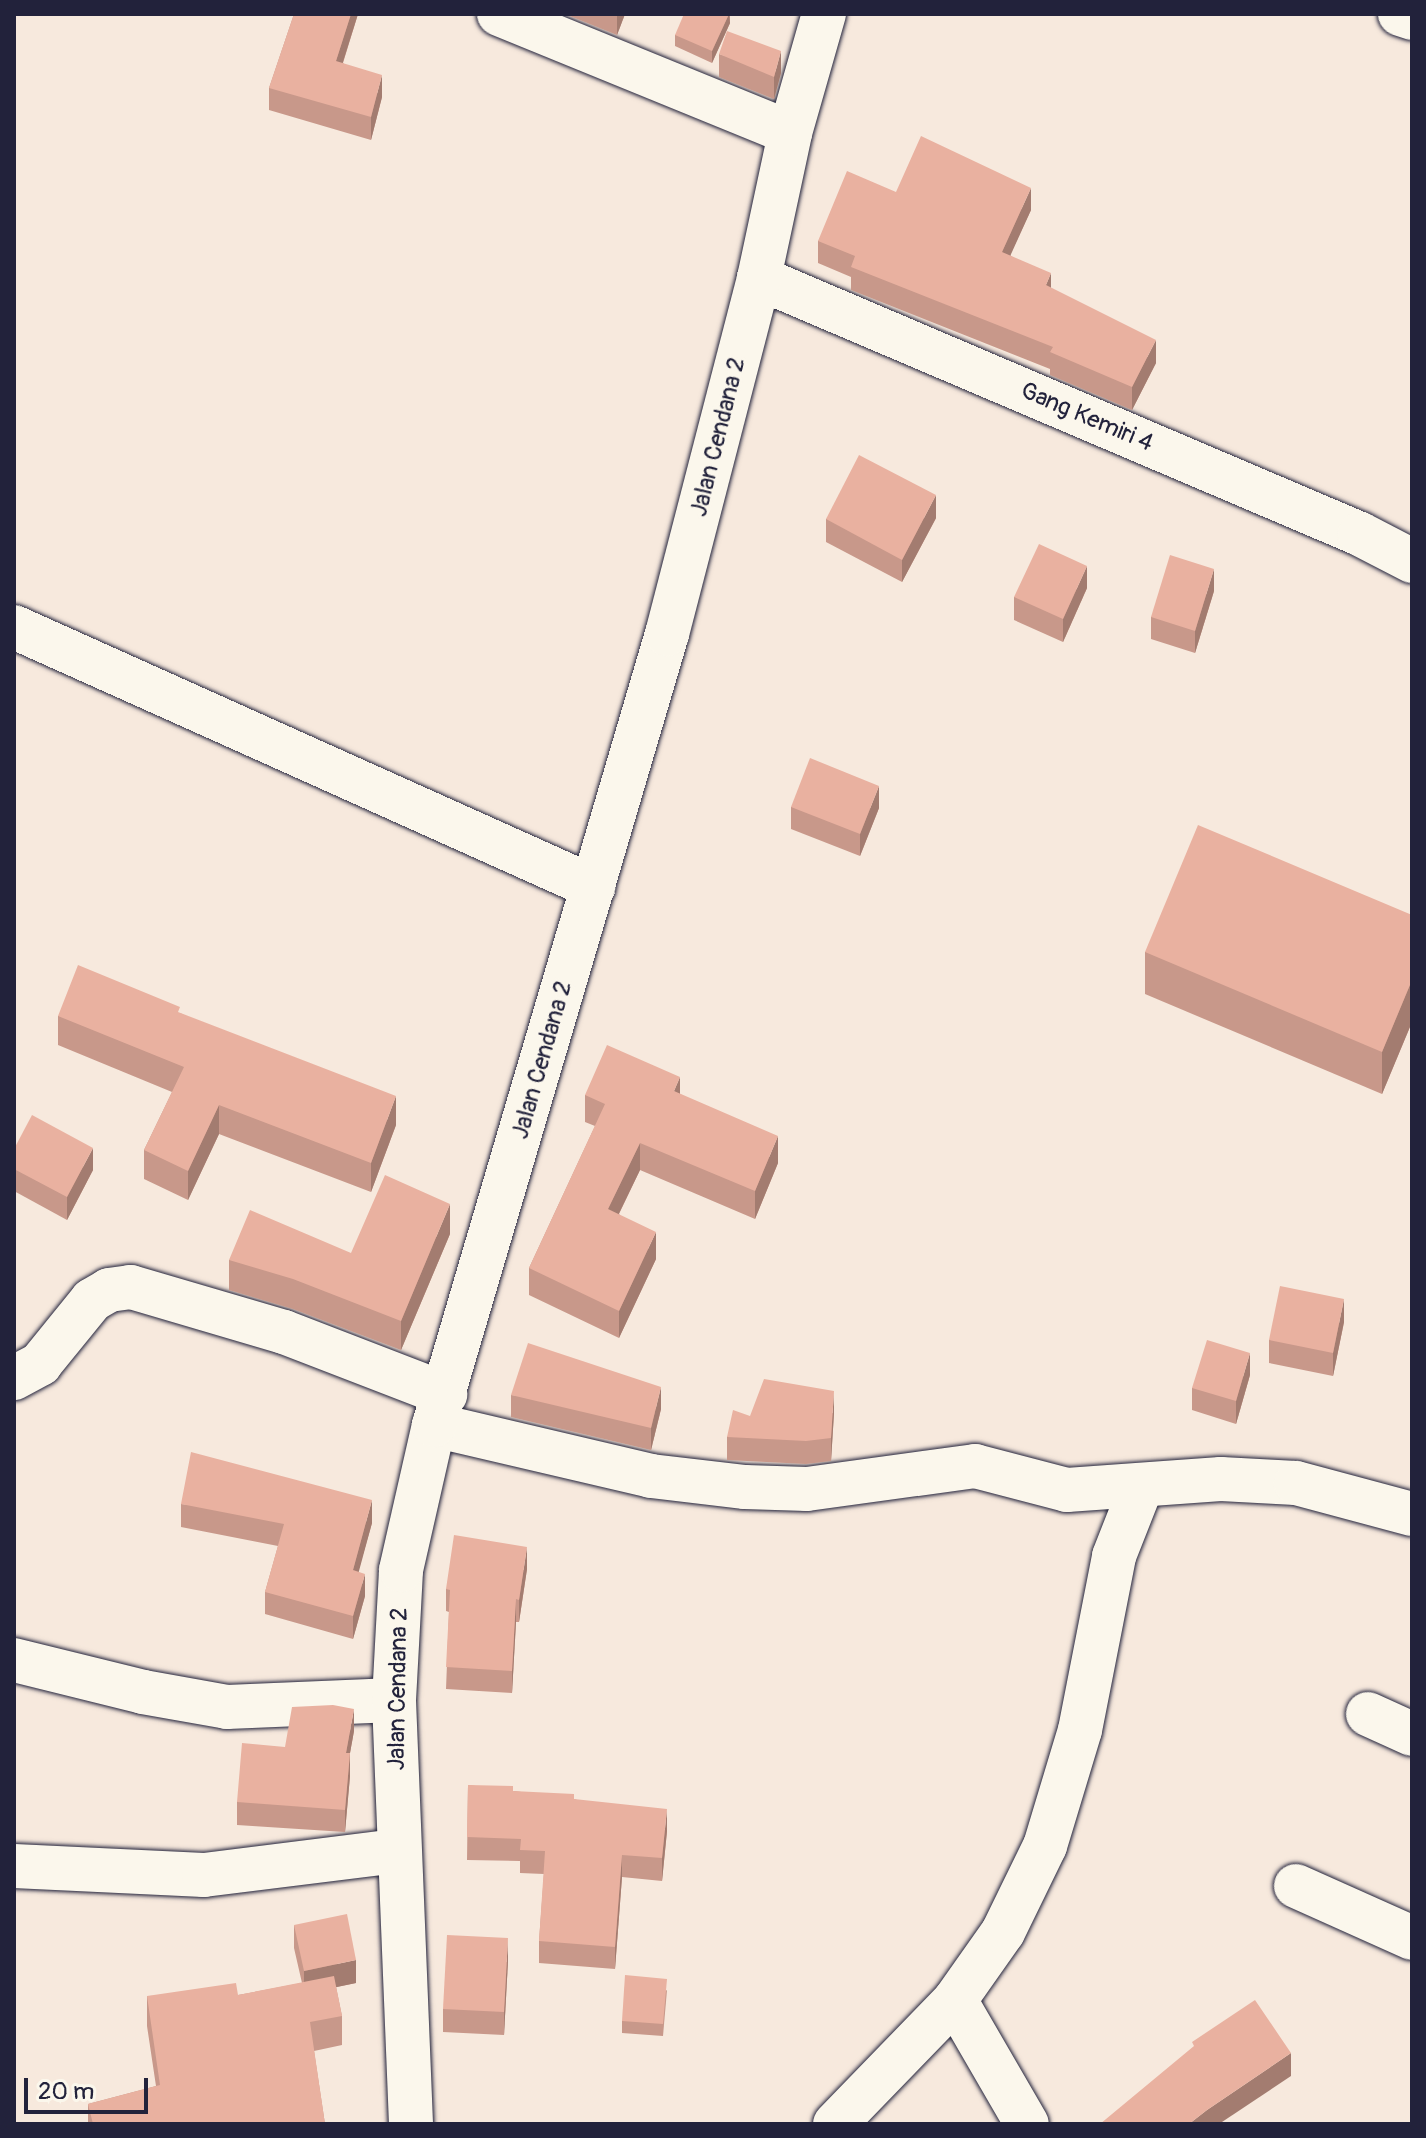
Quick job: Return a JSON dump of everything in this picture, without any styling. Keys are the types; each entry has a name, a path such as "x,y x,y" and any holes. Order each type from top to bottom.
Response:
{"street":[{"path":"499,14 790,133"},
{"name":"Jalan Cendana 2","path":"411,2124 394,1700 401,1570 440,1409 667,634 759,278 790,133 824,14"},
{"path":"1400,14 1412,18"},
{"name":"Gang Kemiri 4","path":"759,278 1360,534 1412,561"},
{"path":"14,627 593,887"},
{"path":"14,1378 40,1364 92,1300 109,1290 131,1287 284,1332 440,1409 651,1476 745,1487 807,1489 975,1466 1067,1490 1221,1479 1296,1483 1412,1514"},
{"path":"835,2124 955,2000 1003,1932 1045,1846 1080,1730 1114,1556 1142,1485"},
{"path":"14,1660 157,1696 227,1707 394,1700"},
{"path":"1368,1714 1412,1734"},
{"path":"14,1866 204,1875 398,1851"},
{"path":"1296,1886 1412,1938"},
{"path":"955,2000 1027,2124"}],"building":[{"path":"294,14 351,14 336,61 382,75 371,117 269,88"},
{"path":"684,14 729,14 712,51 675,35"},
{"path":"727,31 781,51 774,77 719,54"},
{"path":"921,136 1031,188 1002,252 1051,273 1046,285 1156,340 1132,387 1050,352 1053,347 851,267 855,256 818,241 847,171 896,192"},
{"path":"859,455 936,495 902,560 826,519"},
{"path":"1039,544 1087,566 1063,619 1014,597"},
{"path":"1170,555 1214,569 1195,631 1151,617"},
{"path":"810,758 879,786 860,834 791,807"},
{"path":"1198,825 1412,915 1412,980 1382,1052 1145,952"},
{"path":"78,965 180,1007 178,1012 396,1096 371,1163 219,1105 188,1171 144,1150 184,1067 58,1016"},
{"path":"607,1045 680,1077 674,1091 778,1136 755,1191 640,1143 608,1209 656,1232 619,1311 529,1268 605,1104 585,1095"},
{"path":"32,1115 93,1148 67,1197 14,1169 14,1149"},
{"path":"385,1175 450,1204 401,1321 293,1279 229,1260 250,1210 351,1253"},
{"path":"1280,1286 1344,1299 1333,1353 1269,1340"},
{"path":"1207,1340 1250,1353 1236,1401 1192,1388"},
{"path":"528,1343 661,1387 651,1428 511,1395"},
{"path":"764,1379 834,1391 831,1438 806,1441 727,1437 733,1410 750,1416"},
{"path":"191,1452 372,1500 353,1570 365,1574 353,1616 265,1592 284,1524 181,1504"},
{"path":"454,1535 527,1547 519,1600 516,1599 512,1671 446,1667 450,1590 446,1589"},
{"path":"333,1705 354,1709 346,1753 350,1753 345,1810 237,1802 242,1743 285,1747 292,1707"},
{"path":"468,1785 513,1786 513,1791 574,1794 574,1799 667,1809 662,1858 622,1855 615,1947 539,1941 545,1851 520,1850 521,1839 467,1837"},
{"path":"347,1914 356,1960 304,1971 294,1925"},
{"path":"447,1935 508,1938 504,2012 443,2009"},
{"path":"625,1975 667,1979 663,2024 622,2021"},
{"path":"334,1976 342,2016 310,2022 325,2124 93,2124 88,2104 160,2085 147,1996 236,1983 238,1995"},
{"path":"1255,2000 1291,2053 1189,2124 1100,2124 1194,2046 1192,2042"}]}
